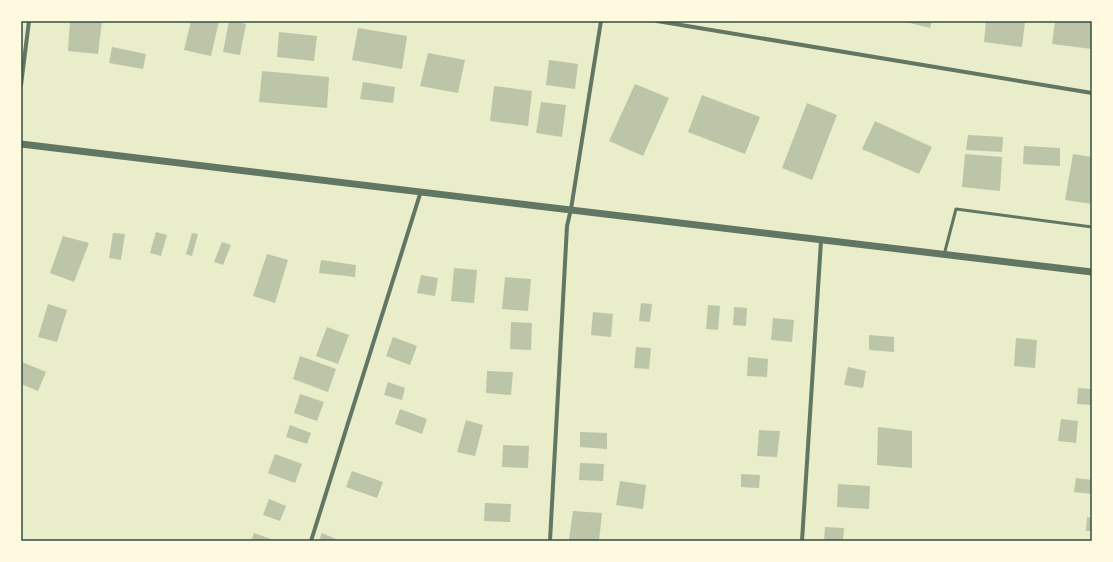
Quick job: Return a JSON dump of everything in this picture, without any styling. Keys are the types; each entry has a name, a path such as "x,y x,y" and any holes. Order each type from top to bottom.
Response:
{"street":[{"path":"21,85 29,21"},
{"path":"550,541 567,226 601,21"},
{"path":"658,21 1092,93"},
{"path":"21,144 1092,272"},
{"path":"311,541 421,191"},
{"path":"802,541 821,240"}],"lane":[{"path":"944,255 956,209 1092,227"}],"building":[{"path":"70,21 102,21 98,54 68,51"},
{"path":"191,21 219,21 211,56 184,50"},
{"path":"229,21 246,24 240,55 223,52"},
{"path":"902,21 932,21 930,28"},
{"path":"986,21 1025,21 1022,47 984,42"},
{"path":"1055,21 1092,21 1092,49 1052,44"},
{"path":"358,28 407,36 402,69 352,60"},
{"path":"279,32 317,36 314,61 277,57"},
{"path":"112,47 146,54 143,69 109,63"},
{"path":"428,53 465,60 458,93 420,86"},
{"path":"549,60 578,64 575,89 546,85"},
{"path":"262,71 329,77 327,108 259,102"},
{"path":"363,82 395,87 393,103 360,99"},
{"path":"635,84 669,98 643,156 609,141"},
{"path":"494,86 532,91 528,126 490,121"},
{"path":"702,95 760,117 745,154 688,132"},
{"path":"541,102 566,105 562,137 536,133"},
{"path":"807,103 837,115 812,180 782,168"},
{"path":"875,121 932,147 919,174 862,149"},
{"path":"968,135 1003,137 1002,152 966,150"},
{"path":"1024,146 1060,148 1060,166 1023,164"},
{"path":"965,154 1002,157 1000,191 962,187"},
{"path":"1073,154 1092,157 1092,204 1065,200"},
{"path":"156,232 167,235 161,256 150,253"},
{"path":"113,233 125,234 121,260 109,258"},
{"path":"192,233 198,234 192,256 186,254"},
{"path":"63,236 89,243 74,282 50,273"},
{"path":"222,242 231,245 223,265 214,262"},
{"path":"267,254 288,260 275,303 253,296"},
{"path":"321,260 356,265 355,277 319,273"},
{"path":"454,268 477,270 474,303 451,301"},
{"path":"421,275 438,278 435,296 417,293"},
{"path":"505,277 531,279 528,311 502,309"},
{"path":"641,303 652,304 650,322 639,321"},
{"path":"48,304 67,310 57,342 38,337"},
{"path":"708,305 720,306 718,330 706,329"},
{"path":"734,307 747,308 746,326 733,325"},
{"path":"593,312 613,314 611,337 591,335"},
{"path":"773,318 794,320 792,342 771,340"},
{"path":"511,322 532,323 531,350 510,349"},
{"path":"327,327 349,335 338,364 316,356"},
{"path":"869,335 894,337 894,352 869,350"},
{"path":"393,337 417,346 410,365 386,356"},
{"path":"1016,338 1037,340 1035,368 1014,366"},
{"path":"636,347 651,348 649,369 634,368"},
{"path":"300,356 336,369 328,392 293,379"},
{"path":"748,357 768,359 767,377 747,376"},
{"path":"22,362 46,372 38,391 21,384"},
{"path":"848,367 866,371 863,388 844,385"},
{"path":"487,371 513,372 511,395 486,393"},
{"path":"388,382 405,388 402,400 384,395"},
{"path":"1078,388 1092,389 1092,405 1077,404"},
{"path":"300,394 324,402 317,421 294,413"},
{"path":"400,409 427,419 422,434 395,424"},
{"path":"1061,419 1078,421 1076,443 1058,441"},
{"path":"466,420 483,425 475,456 457,452"},
{"path":"290,425 311,433 307,444 286,437"},
{"path":"878,427 912,431 912,468 877,465"},
{"path":"759,430 780,431 777,457 757,456"},
{"path":"580,432 607,433 607,449 580,447"},
{"path":"503,445 529,446 528,468 502,467"},
{"path":"275,454 302,464 295,483 268,473"},
{"path":"580,463 604,464 603,481 579,480"},
{"path":"352,471 383,482 377,498 346,487"},
{"path":"741,474 760,475 759,488 741,487"},
{"path":"1076,478 1092,480 1092,494 1074,492"},
{"path":"620,481 646,485 643,509 616,505"},
{"path":"838,484 870,486 869,509 837,507"},
{"path":"269,499 286,506 280,521 263,515"},
{"path":"485,503 511,504 510,522 484,521"},
{"path":"573,511 602,513 599,541 569,540"},
{"path":"1087,517 1092,518 1092,531 1086,531"},
{"path":"825,527 844,528 843,541 824,541"},
{"path":"254,533 271,539 270,541 251,541"},
{"path":"322,533 338,540 319,540"}]}
